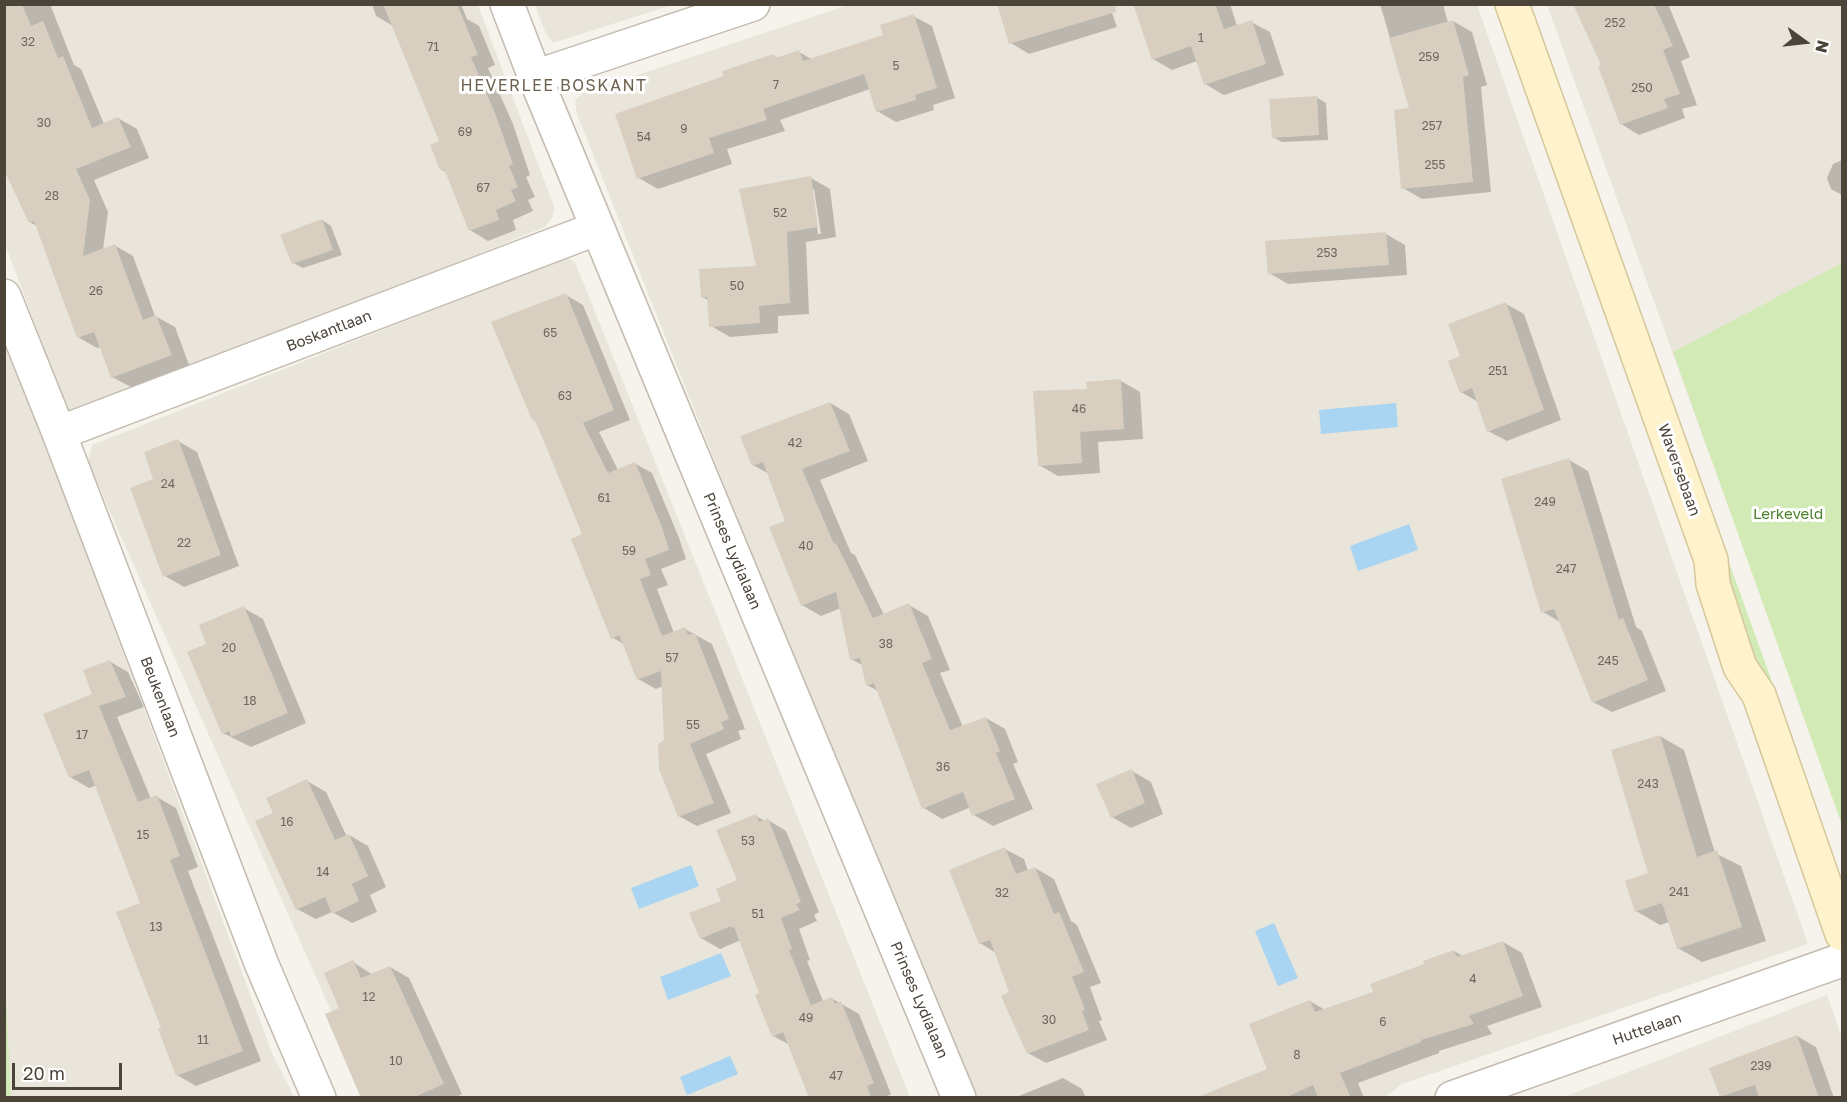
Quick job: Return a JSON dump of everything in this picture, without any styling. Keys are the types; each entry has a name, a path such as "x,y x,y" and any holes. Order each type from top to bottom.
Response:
{"street":[{"name":"Prinses Lydialaan","path":"507,4 535,77 959,1098"},
{"path":"535,77 753,4"},
{"name":"Waversebaan","path":"1512,4 1711,560 1713,584 1740,667 1759,695 1842,934"},
{"name":"Boskantlaan","path":"59,433 598,228"},
{"name":"Beukenlaan","path":"4,296 59,433 262,965 319,1098"},
{"name":"Huttelaan","path":"1452,1098 1842,960"}],"shaded area":[{"path":"535,4 672,5 553,43 546,34"},
{"path":"5,5 478,5 555,209 552,218 545,227 80,414 67,409 5,244"},
{"path":"848,5 1477,5 1808,944 1402,1084 1385,1097 977,1097 878,873 577,114 575,100 583,93"},
{"path":"1547,5 1842,5 1842,393 1709,454"},
{"path":"567,257 575,262 910,1097 369,1097 88,462 92,445"},
{"path":"4,345 47,448 272,1053 294,1097 11,1097 4,978"},
{"path":"1827,995 1842,1038 1842,1097 1561,1098"}],"green space":[{"name":"Lerkeveld","path":"1842,263 1842,825 1673,352"},
{"path":"1726,554 1775,690 1755,664 1727,595"},
{"path":"5,978 11,1097 5,1097"}],"water":[{"path":"1396,403 1398,427 1321,434 1319,410"},
{"path":"1409,524 1418,550 1358,571 1350,546"},
{"path":"691,865 699,886 639,909 631,888"},
{"path":"1274,923 1298,978 1278,986 1255,931"},
{"path":"721,953 731,976 668,1000 660,977"},
{"path":"730,1056 738,1074 687,1095 680,1077"}],"building":[{"path":"4,4 22,4 31,26 43,21 58,58 63,56 92,128 118,117 131,147 76,169 90,200 83,256 115,244 143,320 156,315 172,355 111,378 94,332 77,338 34,221 29,223 4,170"},
{"path":"383,4 457,4 478,55 471,57 495,113 513,164 509,166 518,187 511,190 516,201 496,210 499,220 469,231 444,169 440,170 430,145 439,141"},
{"path":"997,4 1115,4 1116,12 1009,44"},
{"path":"1133,4 1215,4 1224,29 1252,20 1266,64 1204,85 1191,46 1152,60"},
{"path":"1573,4 1654,4 1673,46 1663,50 1680,94 1664,99 1668,108 1620,125 1598,66 1601,65"},
{"path":"914,14 937,88 915,95 916,100 876,112 864,74 763,109 767,120 709,138 714,153 637,179 615,114 724,76 722,71 773,54 776,58 799,50 803,61 883,35 880,25"},
{"path":"1453,20 1469,75 1463,77 1473,182 1401,189 1394,110 1409,108 1389,38"},
{"path":"1317,96 1319,135 1272,138 1269,99"},
{"path":"811,176 818,227 787,232 790,303 759,306 760,323 709,327 707,297 701,298 699,269 756,266 739,189"},
{"path":"322,219 333,250 292,264 280,235"},
{"path":"1386,232 1389,265 1268,274 1265,241"},
{"path":"566,293 614,410 583,423 608,473 635,462 669,550 645,559 651,575 640,579 662,636 685,627 688,635 695,633 729,719 721,722 724,729 690,744 714,803 678,817 659,769 658,744 664,740 661,671 637,680 619,635 611,639 571,539 582,534 491,322"},
{"path":"1506,302 1544,410 1487,432 1472,388 1460,393 1448,361 1460,356 1448,324"},
{"path":"1121,379 1124,429 1080,432 1082,463 1038,466 1033,391 1087,389 1086,382"},
{"path":"830,402 850,451 802,469 834,544 836,543 873,618 909,603 932,659 922,663 950,730 986,717 1000,751 996,753 1015,799 972,816 963,792 922,809 874,683 866,686 860,658 850,660 836,592 801,606 769,527 785,521 763,462 752,466 740,436"},
{"path":"178,439 221,555 163,577 130,488 153,479 144,452"},
{"path":"1569,458 1619,620 1623,618 1648,680 1592,703 1554,609 1541,613 1501,479"},
{"path":"244,606 288,713 231,737 229,731 222,734 187,652 206,644 199,625"},
{"path":"110,660 126,697 99,706 138,802 157,795 180,856 170,860 243,1051 176,1076 158,1029 161,1028 116,912 140,903 89,770 69,778 43,714 92,694 83,670"},
{"path":"1660,735 1697,857 1717,850 1742,927 1677,949 1662,903 1635,912 1625,881 1648,873 1611,750"},
{"path":"1132,769 1145,803 1111,818 1096,784"},
{"path":"307,779 335,840 349,834 368,876 352,884 359,901 332,914 325,897 296,910 255,821 273,813 266,798"},
{"path":"756,814 759,822 768,818 801,902 796,904 800,910 781,918 792,949 789,950 811,1005 832,997 835,1004 841,1001 874,1083 867,1086 871,1098 809,1098 783,1032 772,1037 755,995 759,993 734,927 731,926 700,939 689,913 721,901 716,889 737,880 716,830"},
{"path":"1005,847 1016,874 1035,867 1054,914 1059,912 1084,972 1072,977 1085,1009 1082,1011 1089,1030 1027,1054 1001,996 1009,992 990,940 979,944 949,870"},
{"path":"1503,941 1523,996 1469,1016 1474,1024 1421,1040 1421,1042 1340,1073 1351,1098 1318,1098 1313,1085 1285,1098 1201,1098 1200,1096 1267,1069 1249,1024 1310,1000 1315,1012 1373,992 1370,984 1424,964 1423,961 1454,950 1457,957"},
{"path":"353,960 361,978 390,966 444,1084 412,1098 361,1098 325,1014 339,1008 324,973"},
{"path":"1797,1035 1819,1098 1759,1098 1755,1085 1720,1097 1709,1068"}],"district":[{"name":"HEVERLEE BOSKANT","path":"554,86"}]}
